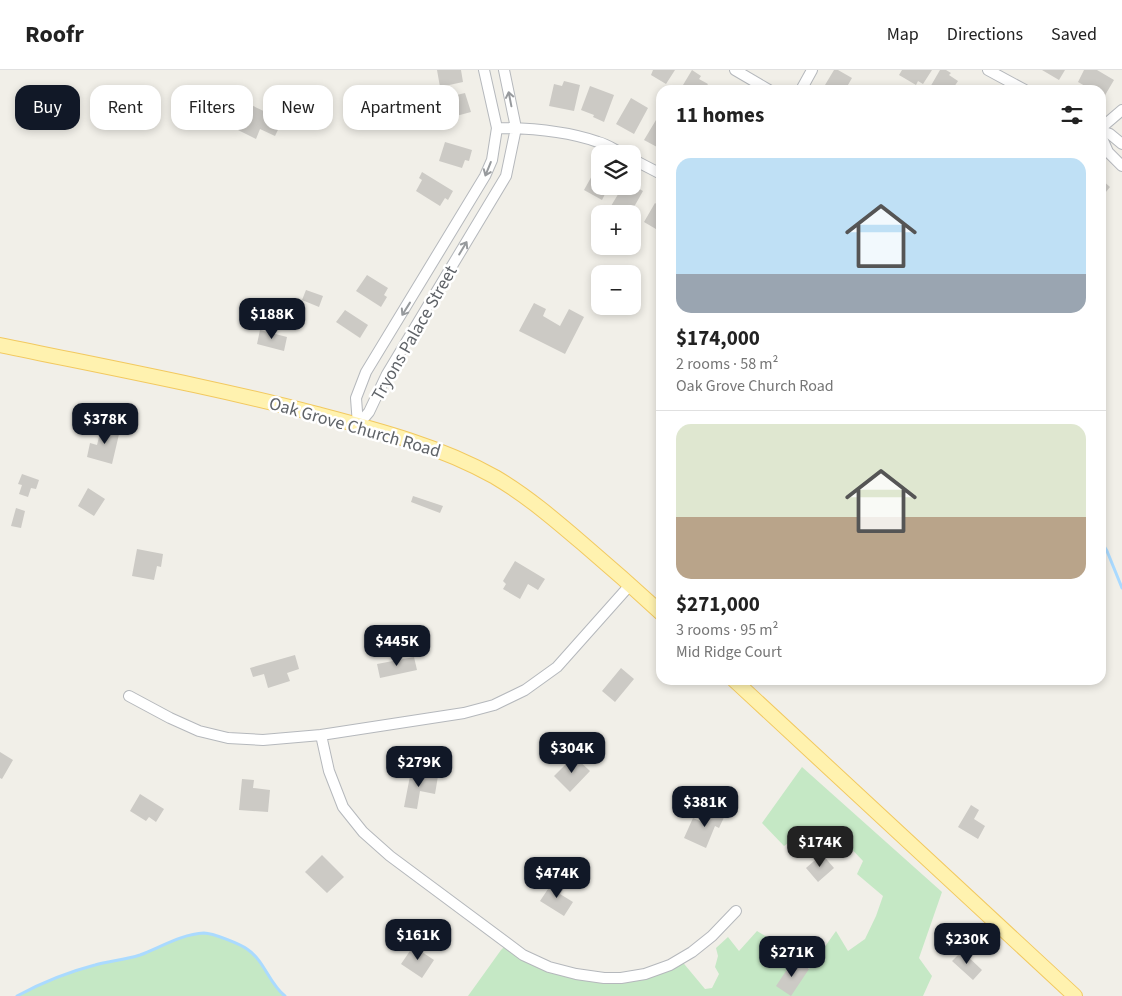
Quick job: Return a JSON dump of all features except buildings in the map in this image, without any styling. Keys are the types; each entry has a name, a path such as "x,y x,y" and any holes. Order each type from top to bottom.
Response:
{"main road":[{"name":"Oak Grove Church Road","path":"0,345 262,400 358,425 412,441 458,458 495,477 539,506 656,608"},
{"path":"739,685 1075,996"}],"street":[{"name":"Tryons Palace Street","path":"358,425 356,398 366,372 424,279 485,176 492,160 497,128 484,70"},
{"name":"Tryons Palace Street","path":"358,425 369,412 387,374 506,176 516,128 504,70"},
{"path":"735,70 760,85"},
{"path":"803,85 812,70"},
{"path":"988,70 1016,85"},
{"path":"1106,124 1122,110"},
{"path":"497,128 516,128 576,135 606,145"},
{"path":"1106,132 1122,144"},
{"path":"1106,147 1122,166"},
{"path":"641,164 656,171"},
{"path":"424,279 439,288"},
{"path":"129,696 199,731 228,738 263,740 321,734 464,713 494,705 525,690 557,667 630,585"},
{"path":"321,734 329,771 343,807 363,832 390,856 523,955 549,967 576,974 604,978 621,978 644,974 670,965 692,952 712,936 736,911"}],"green space":[{"path":"802,767 942,892 919,958 932,976 923,996 468,996 507,944 549,967 621,978 680,959 705,989 712,988 719,974 715,967 718,956 716,948 728,937 739,951 757,931 796,954 794,959 809,969 836,931 848,951 865,939 883,896 857,874 863,861 844,841 835,851 808,829 784,846 762,823"},
{"path":"206,933 221,937 249,950 255,955 285,996 17,996 75,970 138,956 186,936"}],"waterway":[{"path":"1106,549 1122,588"},
{"path":"17,996 45,982 75,971 134,957 180,938 204,933 226,939 247,949 258,960 285,996"}]}
